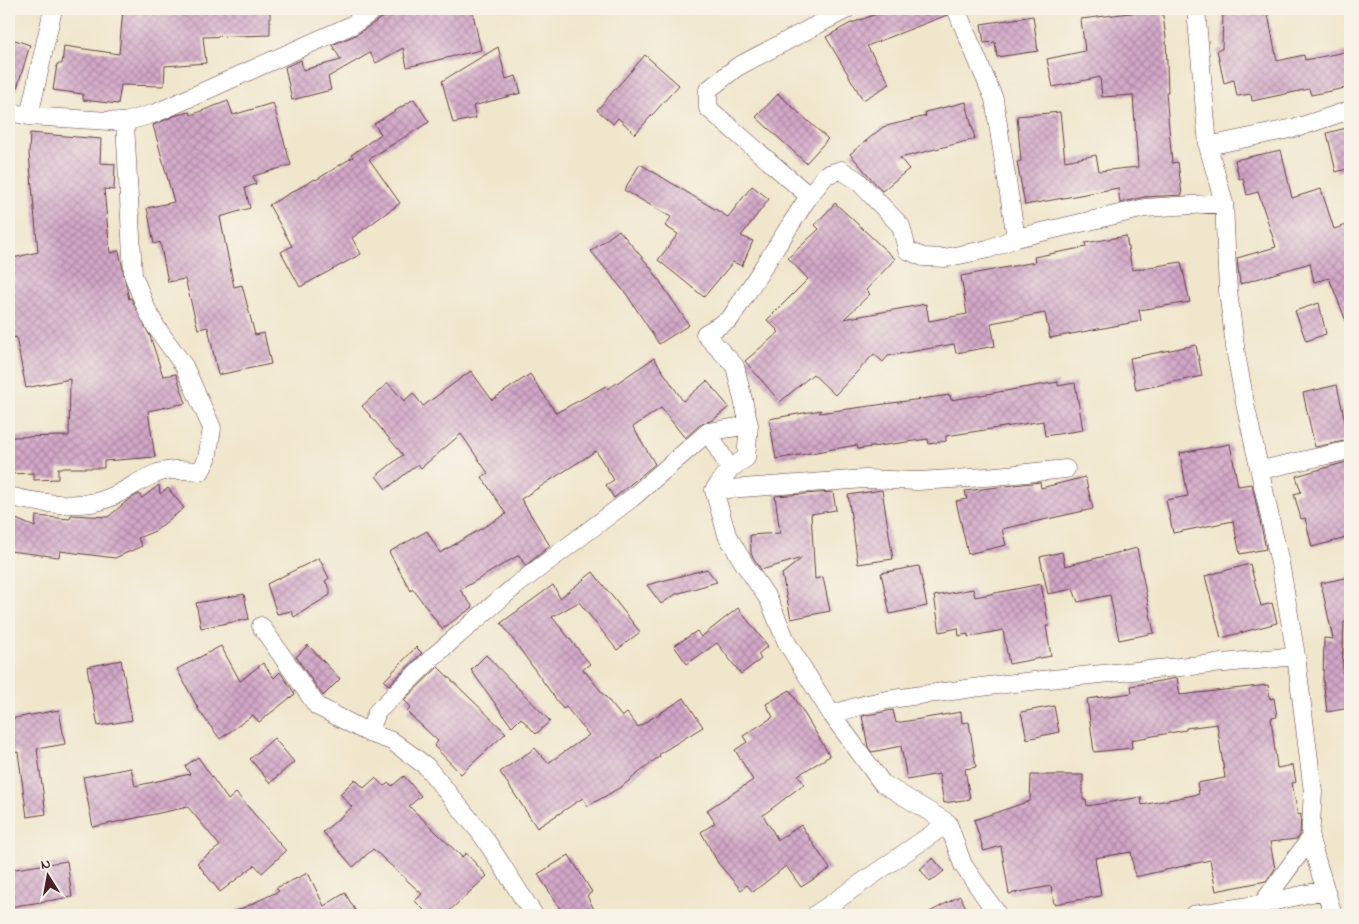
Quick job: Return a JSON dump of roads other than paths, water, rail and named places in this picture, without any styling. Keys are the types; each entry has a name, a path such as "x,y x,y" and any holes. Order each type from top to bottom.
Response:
{"street":[{"path":"29,116 53,9"},
{"path":"9,112 29,116 125,122 156,113 352,25 375,9"},
{"path":"809,196 708,108 708,90 737,67 847,9"},
{"path":"956,9 994,99 1016,238"},
{"path":"1196,9 1208,146 1224,203 1229,300 1246,408 1261,470 1296,656 1313,792 1310,839 1334,915"},
{"path":"1208,146 1299,127 1350,110"},
{"path":"9,496 33,503 56,504 100,501 157,473 178,470 201,471 207,459 212,428 209,420 184,366 156,327 146,308 133,275 125,122"},
{"path":"714,490 730,469 746,458 749,425 734,366 705,334 730,319 809,196 826,175 841,170 857,180 901,226 907,250 923,257 945,258 988,249 1016,238 1145,208 1224,203"},
{"path":"369,734 377,712 435,655 514,587 632,498 708,432 749,425"},
{"path":"708,432 730,469"},
{"path":"1261,470 1350,450"},
{"path":"714,490 865,479 918,481 1066,470"},
{"path":"714,490 727,535 769,600 787,642 832,715 882,783 948,823 963,865 998,915"},
{"path":"261,626 317,706 369,734 392,741 426,766 483,836 534,915"},
{"path":"832,715 899,698 1016,682 1296,656"},
{"path":"815,915 948,823"},
{"path":"1262,904 1310,839"},
{"path":"1193,915 1262,904 1325,890"}]}
